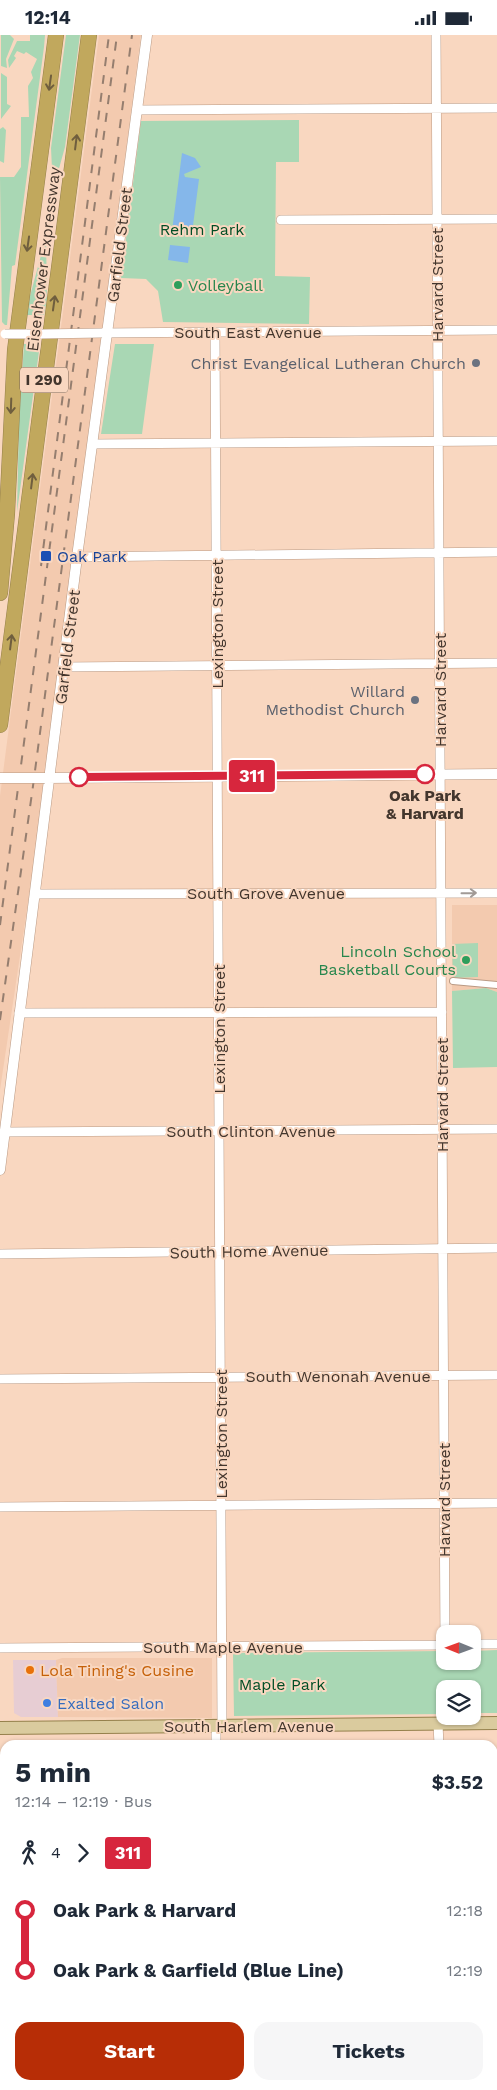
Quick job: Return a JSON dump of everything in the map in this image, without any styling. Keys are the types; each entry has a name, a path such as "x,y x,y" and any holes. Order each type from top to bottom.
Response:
{"highway":[{"name":"Eisenhower Expressway","path":"0,593 7,514 15,350 56,35"},
{"name":"Eisenhower Expressway","path":"0,725 90,35"}],"main road":[{"name":"South Harlem Avenue","path":"481,1723 497,1723"},
{"name":"South Harlem Avenue","path":"0,1728 436,1724"}],"street":[{"name":"Garfield Street","path":"0,1170 48,778 93,444 105,333 147,35"},
{"name":"Harvard Street","path":"436,35 445,1625"},
{"path":"137,110 497,108"},
{"path":"281,220 497,219"},
{"name":"South East Avenue","path":"3,334 497,330"},
{"name":"Lexington Street","path":"215,333 222,1647 217,1740"},
{"path":"93,444 497,441"},
{"path":"77,557 497,552"},
{"path":"64,667 497,663"},
{"path":"0,778 497,774"},
{"name":"South Grove Avenue","path":"35,894 497,893"},
{"path":"453,981 497,985"},
{"path":"19,1013 442,1012"},
{"name":"South Clinton Avenue","path":"4,1132 497,1129"},
{"name":"South Home Avenue","path":"0,1254 497,1248"},
{"name":"South Wenonah Avenue","path":"0,1379 497,1375"},
{"path":"0,1507 497,1503"},
{"path":"481,1644 497,1644"},
{"name":"South Maple Avenue","path":"0,1648 436,1645"},
{"path":"438,1725 438,1740"}],"shaded area":[{"path":"99,35 141,35 34,862 0,1090 0,796"},
{"path":"452,905 497,905 497,992 486,988 452,991"},
{"path":"62,1658 212,1658 212,1718 58,1717 56,1660"},
{"path":"13,1660 56,1660 58,1717 21,1717 14,1713"}],"green space":[{"path":"1,35 10,35 14,39 6,59 7,68 1,66"},
{"path":"30,35 45,35 15,265 12,266 7,325 5,325 2,322 0,177 14,177 21,167 21,117 29,117 28,86 33,78 31,72 37,59 26,52 24,54 17,51 14,56 16,58 9,68 8,60 17,41 30,41"},
{"path":"66,35 80,35 65,147 53,190 51,148"},
{"path":"1,73 7,77 7,104 11,106 1,119"},
{"name":"Rehm Park","path":"299,120 299,162 276,162 275,276 310,277 309,324 163,322 158,291 146,279 121,278 141,121"},
{"path":"3,127 6,130 4,163 0,161 0,129"},
{"path":"46,237 47,298 44,315 27,315 30,296"},
{"path":"24,344 40,344 17,512 19,421"},
{"path":"115,344 154,344 142,434 101,434"},
{"name":"Lincoln School Basketball Courts","path":"478,943 478,977 453,978 452,944"},
{"path":"486,988 497,992 497,1067 453,1068 452,991"},
{"name":"Maple Park","path":"497,1650 497,1713 481,1713 481,1680 436,1680 436,1714 234,1716 233,1653 436,1651 436,1670 481,1670 481,1651"}],"water":[{"path":"182,153 195,158 201,167 184,174 185,177 199,179 192,233 172,231"},
{"path":"170,245 190,247 188,263 168,260"}],"railway":[{"path":"41,566 109,35"},
{"path":"0,925 117,35"},
{"path":"0,1020 33,786 132,35"}],"bus line":[{"name":"311","path":"79,777 425,774"}],"place":[{"name":"Volleyball","path":"178,285"},
{"name":"Christ Evangelical Lutheran Church","path":"476,363"},
{"name":"Oak Park","path":"46,556"},
{"name":"Willard Methodist Church","path":"415,700"},
{"name":"Oak Park & Harvard","path":"425,774"},
{"name":"Lincoln School Basketball Courts","path":"466,960"},
{"name":"Lola Tining's Cusine","path":"30,1670"},
{"name":"Exalted Salon","path":"47,1703"}]}
